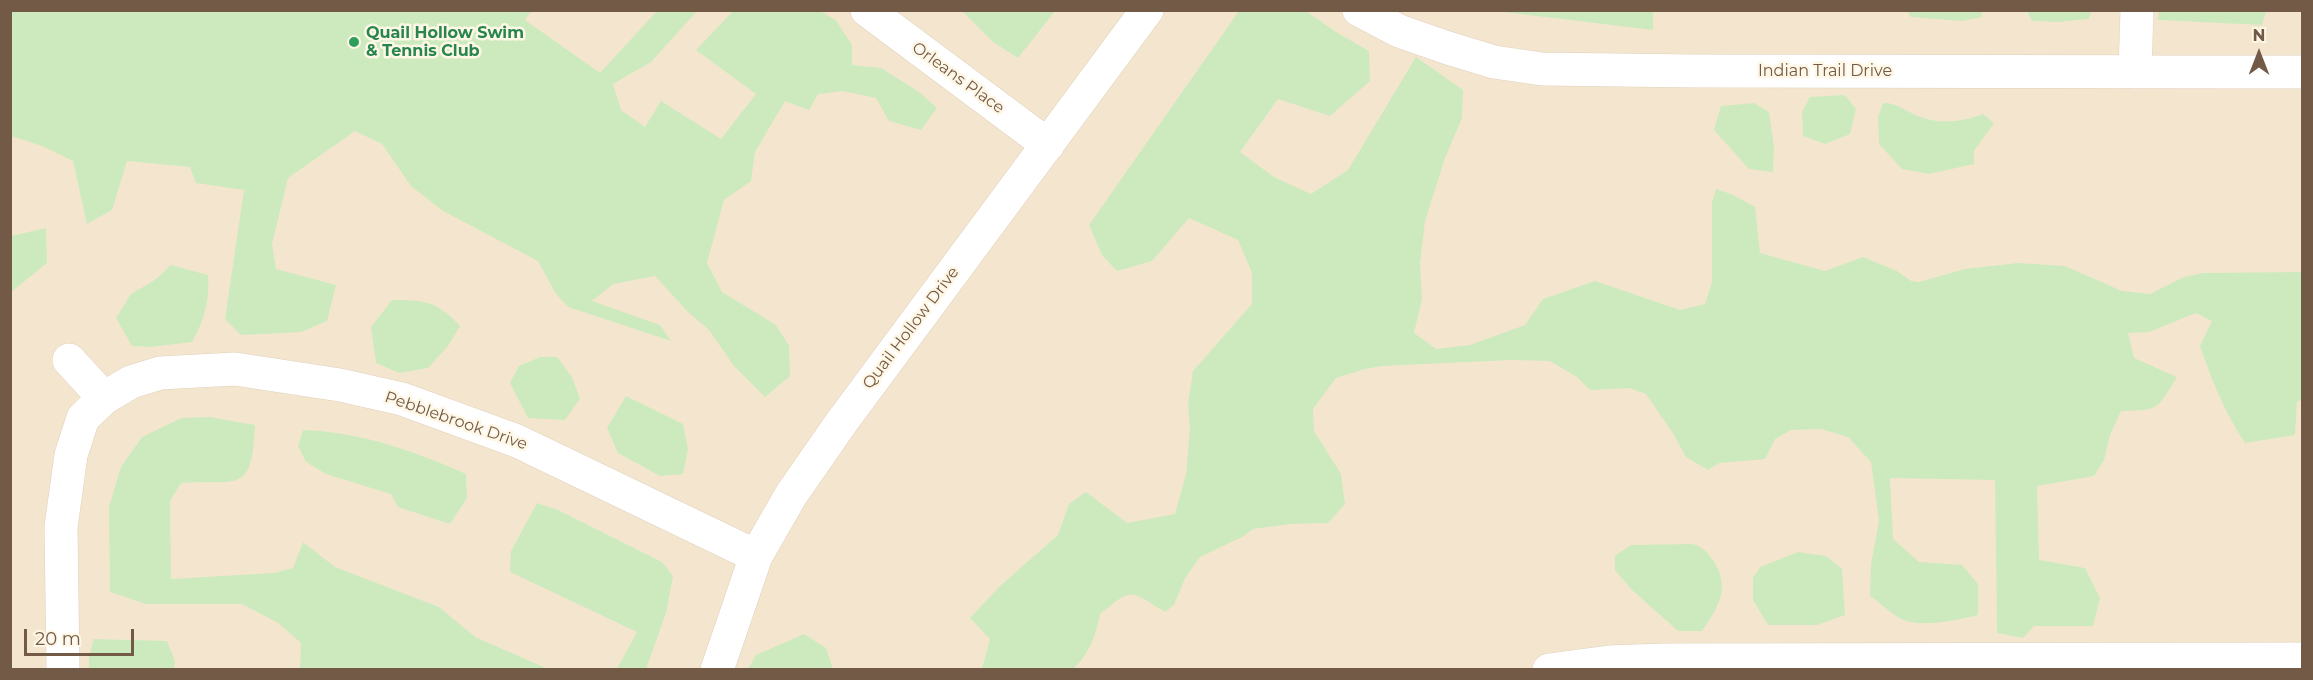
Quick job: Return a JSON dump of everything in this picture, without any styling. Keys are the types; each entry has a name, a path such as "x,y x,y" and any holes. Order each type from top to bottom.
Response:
{"street":[{"name":"Orleans Place","path":"867,10 1048,145"},
{"name":"Quail Hollow Drive","path":"717,669 756,556 791,495 841,423 1147,10"},
{"name":"Indian Trail Drive","path":"1359,10 1399,31 1449,48 1494,62 1542,69 2302,72"},
{"path":"2135,72 2137,10"},
{"path":"69,360 104,398"},
{"name":"Pebblebrook Drive","path":"63,669 62,527 65,489 71,455 83,418 104,398 130,382 160,373 235,369 340,385 402,399 517,441 756,556"},
{"path":"1549,669 1609,662 1663,660 2302,659"}],"shaded area":[{"path":"11,11 2302,11 2302,669 11,669"}],"green space":[{"path":"2159,10 2266,11 2262,25 2158,20"},
{"path":"10,11 531,11 525,20 600,73 657,11 697,11 651,62 613,84 621,110 645,127 661,101 721,139 756,94 696,50 733,11 820,11 836,20 852,45 852,65 881,68 919,92 937,108 921,130 889,121 876,98 843,91 818,94 809,110 785,101 755,152 751,181 724,200 707,263 722,292 776,325 789,346 790,376 765,397 734,366 709,330 687,311 655,276 613,284 592,301 660,325 671,341 568,307 556,294 538,261 443,211 411,186 382,144 355,131 288,178 272,244 276,269 336,285 327,321 301,332 241,335 225,319 244,190 196,183 190,167 127,161 112,210 87,224 73,161 42,146 11,136"},
{"path":"962,11 1055,11 1018,58 993,42"},
{"path":"1239,11 1306,11 1369,51 1370,81 1330,116 1278,99 1240,152 1274,177 1311,194 1348,170 1416,57 1463,90 1462,118 1445,158 1425,221 1420,264 1422,299 1414,333 1436,349 1470,345 1525,325 1543,299 1595,281 1680,310 1705,304 1712,282 1712,202 1716,189 1755,207 1760,253 1825,271 1863,257 1897,271 1911,281 1919,282 1965,269 2018,263 2065,266 2122,291 2150,294 2184,277 2203,273 2302,272 2302,399 2297,402 2295,435 2245,443 2231,420 2200,346 2212,321 2196,313 2149,332 2128,333 2134,358 2177,377 2156,406 2144,410 2121,411 2110,435 2104,460 2094,476 2037,486 2039,560 2085,568 2100,598 2093,626 2034,626 2023,638 1997,633 1995,480 1890,478 1893,539 1919,562 1962,565 1978,584 1978,615 1942,622 1914,623 1897,617 1870,596 1871,564 1879,521 1871,462 1848,437 1821,429 1791,430 1775,439 1765,459 1719,463 1708,470 1686,457 1646,394 1629,388 1590,390 1577,377 1550,361 1512,360 1382,366 1365,369 1336,378 1313,409 1314,431 1341,474 1345,504 1328,523 1290,524 1253,529 1242,537 1200,557 1185,578 1174,605 1165,612 1137,596 1131,595 1119,599 1100,614 1091,644 1073,669 982,669 990,639 970,618 1000,586 1058,535 1069,504 1086,492 1127,523 1175,514 1186,474 1190,429 1188,404 1193,371 1252,304 1252,273 1238,240 1189,218 1152,261 1117,271 1102,255 1089,225"},
{"path":"1495,11 1653,11 1653,30"},
{"path":"1907,11 1981,11 1982,17 1962,21 1911,17"},
{"path":"2027,11 2091,11 2089,19 2058,22 2032,21"},
{"path":"1845,95 1856,109 1850,134 1825,144 1803,136 1802,112 1810,97"},
{"path":"1754,103 1769,112 1774,147 1773,172 1749,169 1714,130 1721,106"},
{"path":"1883,103 1893,104 1934,121 1959,121 1983,114 1994,123 1974,151 1974,164 1929,174 1902,169 1879,144 1878,117"},
{"path":"46,228 47,263 11,292 11,236"},
{"path":"171,265 208,275 207,302 196,334 192,342 151,347 132,346 116,318 131,294 155,280"},
{"path":"392,300 430,304 444,311 460,326 448,346 428,368 399,373 376,363 371,327"},
{"path":"540,357 557,357 572,377 580,399 565,420 528,418 510,383 519,366"},
{"path":"626,396 683,424 688,449 683,474 660,476 618,453 607,428"},
{"path":"210,417 255,425 250,463 245,473 229,482 181,483 170,501 171,579 274,573 293,568 303,542 335,567 439,607 475,637 548,669 300,669 301,643 278,623 242,604 146,604 110,592 109,507 121,467 142,437 181,418"},
{"path":"303,430 346,434 387,444 466,474 467,498 450,524 398,507 391,494 326,474 306,462 298,446"},
{"path":"537,503 558,510 662,562 673,576 666,613 646,669 617,669 637,632 510,572 511,551"},
{"path":"1692,544 1704,550 1714,561 1722,588 1715,611 1702,631 1678,631 1631,589 1615,570 1615,556 1631,545"},
{"path":"1798,552 1826,556 1842,569 1845,615 1817,625 1768,625 1753,600 1753,578 1760,567"},
{"path":"804,634 826,648 833,669 748,669 756,655"},
{"path":"94,639 167,641 175,661 174,669 89,669 89,656"}],"place":[{"name":"Quail Hollow Swim & Tennis Club","path":"354,42"}]}
